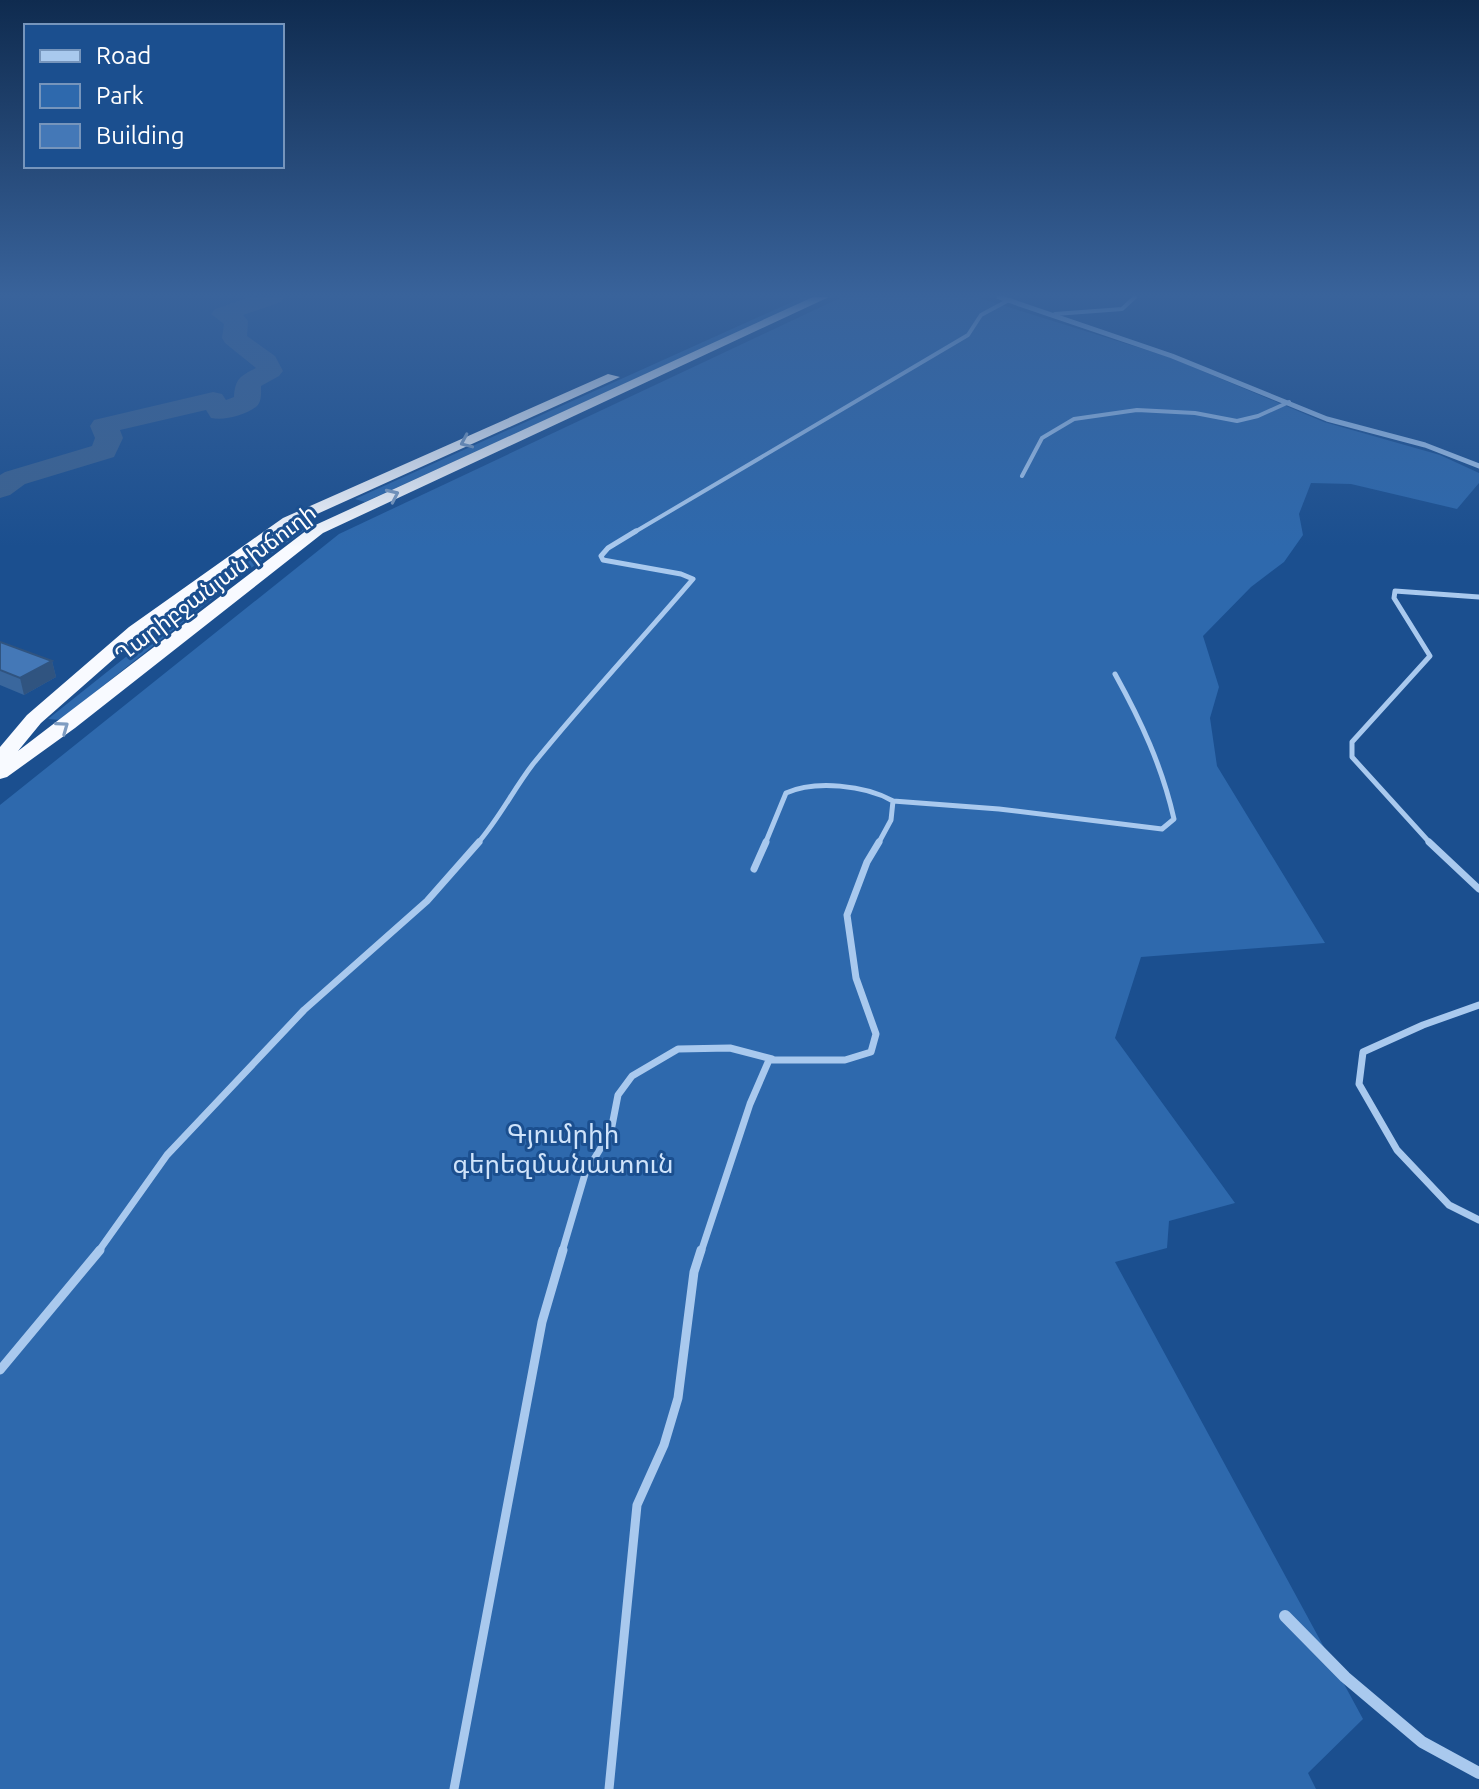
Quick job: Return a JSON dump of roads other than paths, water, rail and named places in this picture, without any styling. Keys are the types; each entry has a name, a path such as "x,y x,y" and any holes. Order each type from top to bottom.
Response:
{"highway":[{"name":"Ղարիբջանյան խճուղի","path":"0,760 34,719 135,631 289,521 605,380"},
{"name":"Ղարիբջանյան խճուղի","path":"0,773 322,528 642,380"},
{"path":"289,521 322,528"}],"street":[{"path":"1234,380 1327,419 1425,445 1479,466"},
{"path":"1285,1616 1345,1677 1422,1742 1479,1773"}],"lane":[{"path":"0,1370 87,1268 167,1155 304,1010 427,901 499,818 516,786 549,745 693,579 681,574 603,560 601,556 608,548 892,380"},
{"path":"1022,476 1041,439 1062,425 1094,415 1118,410 1176,411 1234,422 1258,416 1289,402"},
{"path":"1479,597 1395,591 1394,598 1430,656 1352,742 1352,757 1451,865 1479,889"},
{"path":"754,869 786,793 802,787 838,788 886,795 893,801 999,809 1162,829 1174,819 1165,773 1115,674"},
{"path":"609,1789 637,1505 664,1445 678,1398 694,1272 750,1104 769,1060 845,1060 871,1052 876,1034 856,978 847,915 867,862 891,820 893,801"},
{"path":"1479,1005 1423,1025 1363,1052 1359,1084 1397,1150 1449,1205 1479,1220"},
{"path":"454,1789 542,1322 585,1174 611,1131 618,1095 632,1076 678,1049 730,1048 775,1060"}],"waterway":[{"path":"0,489 15,478 104,451 109,438 104,426 213,400 221,412 247,401 248,382 251,380"}],"park label":[{"name":"Գյումրիի գերեզմանատուն","path":"563,1149"}]}
